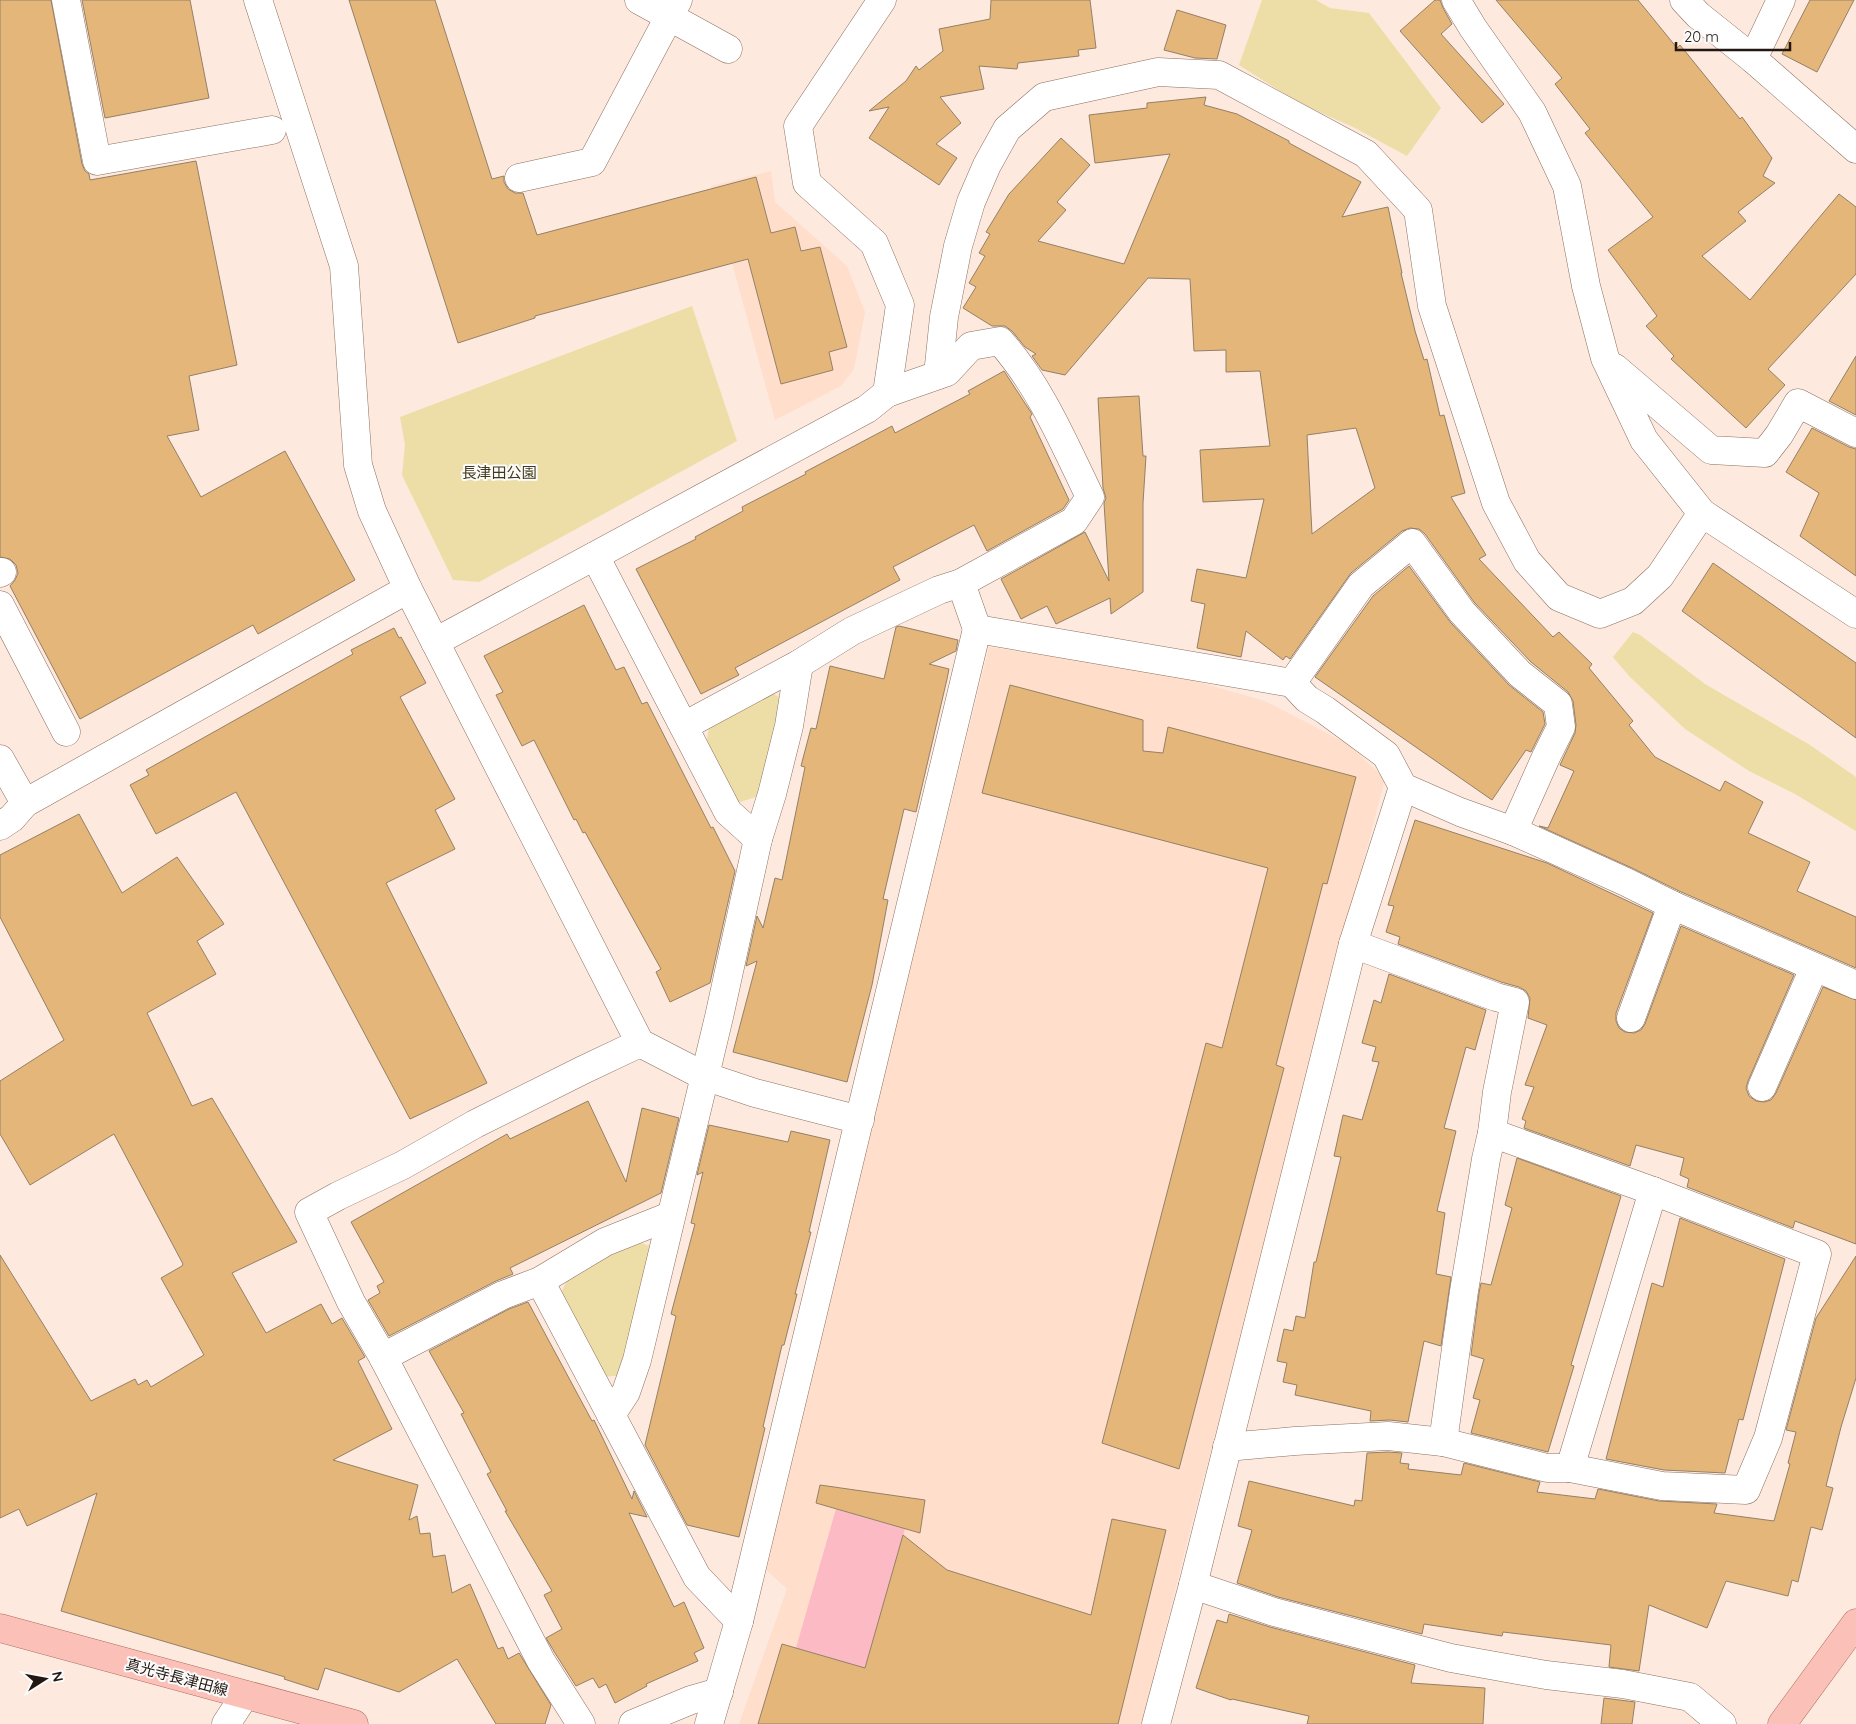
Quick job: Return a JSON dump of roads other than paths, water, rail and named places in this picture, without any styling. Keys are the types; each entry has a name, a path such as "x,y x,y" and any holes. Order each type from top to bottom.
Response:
{"main road":[{"path":"1782,1724 1856,1623"},
{"name":"真光寺長津田線","path":"0,1628 354,1724"}],"street":[{"path":"66,0 97,161 272,130"},
{"path":"258,0 344,266 358,465 372,511 408,589 640,1043 704,1076 755,1093 860,1120"},
{"path":"639,0 674,8 728,48"},
{"path":"882,0 798,126 808,183 874,243 900,305 887,393"},
{"path":"1456,0 1473,28 1532,112 1567,186 1586,286 1605,358 1644,440 1702,513 1856,614"},
{"path":"1684,0 1698,15 1856,149"},
{"path":"1752,59 1781,0"},
{"path":"518,178 592,162 674,8"},
{"path":"938,375 944,317 958,246 971,202 1007,129 1044,97 1158,72 1219,75 1366,154 1418,210 1432,306 1496,503 1527,561 1560,597 1600,614 1633,601 1660,576 1702,513"},
{"path":"435,642 867,409 887,393 947,372 971,346 1000,341 1019,362 1050,413 1090,497 1074,521 961,582 938,590 852,631 799,664 684,726"},
{"path":"1605,358 1710,450 1765,453 1780,435 1798,403 1856,433"},
{"path":"1292,683 1361,585 1412,543 1462,612 1520,674 1558,704 1561,727 1513,831"},
{"path":"595,556 728,812 758,838"},
{"path":"709,1724 739,1622 977,629 961,582"},
{"path":"0,826 12,818 25,803 408,589"},
{"path":"0,605 66,732"},
{"path":"977,629 1292,683 1307,699 1386,755 1403,787 1460,812 1513,831 1672,905 1856,985"},
{"path":"611,1415 626,1392 637,1360 758,838 772,794 789,726 799,664"},
{"path":"0,759 25,803"},
{"path":"1156,1724 1194,1585 1353,944 1403,787"},
{"path":"1631,1018 1672,905"},
{"path":"1353,944 1496,997 1515,1002 1497,1092 1492,1133 1464,1291 1443,1442"},
{"path":"1762,1086 1814,968"},
{"path":"581,1724 541,1661 383,1357 351,1302 309,1212 403,1165 475,1124 640,1043"},
{"path":"1227,1447 1388,1436 1443,1442 1546,1468 1570,1468 1662,1486 1746,1490 1768,1438 1817,1254 1653,1191 1492,1133"},
{"path":"1570,1468 1653,1191"},
{"path":"383,1357 503,1295 540,1281 605,1242 670,1216"},
{"path":"540,1281 697,1577 739,1622"},
{"path":"1194,1585 1274,1612 1451,1658 1546,1675 1623,1684 1690,1697 1722,1724"},
{"path":"633,1724 691,1700 719,1692"},
{"path":"226,1724 245,1695"}],"park label":[{"name":"長津田公園","path":"499,472"}]}
